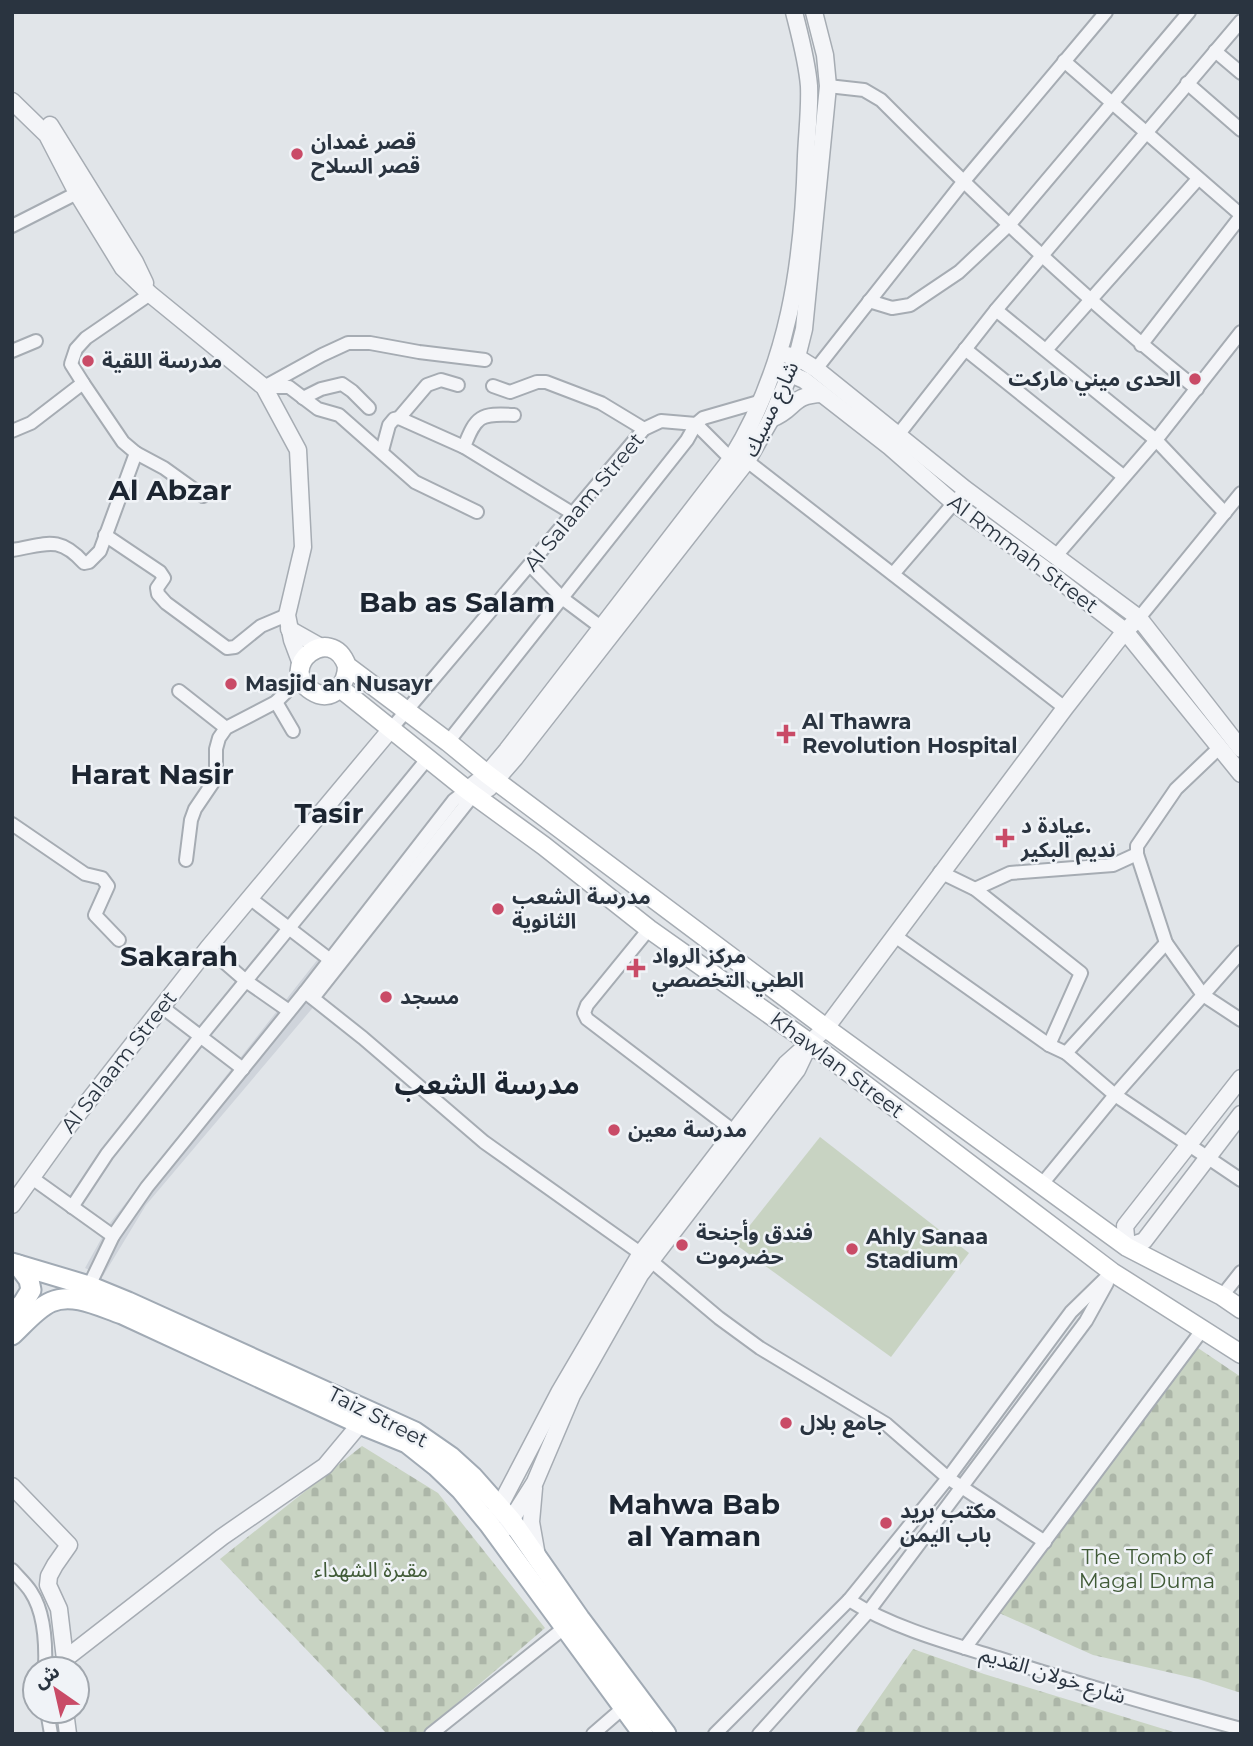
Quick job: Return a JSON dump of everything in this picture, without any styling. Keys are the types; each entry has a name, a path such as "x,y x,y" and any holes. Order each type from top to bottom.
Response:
{"main road":[{"path":"321,647 335,650 345,659 347,666 347,678 341,688 333,693 317,694 310,690 301,671 305,656 321,647"},
{"name":"Khawlan Street","path":"347,666 491,778 825,1028 1127,1247 1222,1296 1241,1309"},
{"path":"359,703 356,695 359,688 366,684 373,685"},
{"name":"Khawlan Street","path":"341,688 471,793 544,846 649,929 810,1043 1112,1272 1241,1354"},
{"path":"544,846 557,827"},
{"path":"1112,1272 1127,1247"},
{"path":"12,1315 31,1290 29,1280 15,1264"},
{"name":"Taiz Street","path":"15,1264 89,1286 415,1432 451,1457 473,1477 564,1628 643,1734"},
{"name":"Taiz Street","path":"12,1335 51,1301 74,1300 91,1303 407,1443 537,1558 666,1734"}],"street":[{"name":"شارع مسيك","path":"471,793 491,778 771,419 785,362 805,198 809,86 794,12"},
{"name":"شارع مسيك","path":"491,778 602,628 739,460 762,401 785,362 806,316 828,86 825,55 814,12"},
{"path":"816,369 964,181 1106,12"},
{"path":"869,300 892,308 910,304 959,272 1010,224 1189,12"},
{"path":"898,435 996,310 1186,83 1215,51 1236,35 1241,21"},
{"path":"1215,51 1241,73"},
{"path":"1064,61 1241,215 1141,345"},
{"path":"1186,83 1241,130"},
{"path":"828,86 864,90 881,100 1091,300 1196,389"},
{"path":"12,87 55,129 135,262 150,294"},
{"path":"12,101 47,135 77,193 123,268 150,294 264,387 298,450 303,547 288,622 301,671 276,702 226,728 219,738 216,749 216,778 191,820 186,860"},
{"path":"1046,351 1198,179"},
{"path":"12,226 77,193"},
{"path":"150,294 86,338 76,349 71,364 123,442 203,496"},
{"path":"996,310 1156,440 1224,513"},
{"path":"1055,557 1156,440 1241,332"},
{"path":"12,351 36,341"},
{"path":"264,387 348,343 370,343 485,360"},
{"path":"965,349 1123,476"},
{"name":"Al Rmmah Street","path":"785,362 816,369 965,489 1139,618 1241,749"},
{"name":"Al Rmmah Street","path":"785,362 954,503 1125,631 1241,774"},
{"path":"382,451 389,425 399,418 427,385 441,380 458,385"},
{"path":"493,386 510,393 537,382 546,382 601,403 644,429"},
{"path":"12,431 31,423 83,383"},
{"path":"303,398 321,389 342,384 369,408"},
{"path":"264,387 289,387 318,409 339,415 415,482 477,512"},
{"path":"771,419 782,415 799,398 808,394 822,394"},
{"path":"447,742 687,440 696,424 703,418 762,401"},
{"path":"464,447 473,424 478,419 489,413 514,415"},
{"path":"399,418 464,447 572,513"},
{"name":"Al Salaam Street","path":"12,1205 68,1127 208,948 644,429 661,421 696,424"},
{"path":"696,424 739,460 1065,708"},
{"path":"12,550 38,543 57,543 74,552 84,563 89,562 100,551 136,453"},
{"path":"892,574 965,489"},
{"path":"645,1256 786,1064 825,1028 1065,708 1125,631 1139,618 1241,493"},
{"path":"105,535 160,572 164,578 157,588 158,594 166,603 227,648 235,647 261,626 288,622 321,647"},
{"path":"530,565 562,598 602,628"},
{"path":"179,691 226,728"},
{"path":"276,702 293,731"},
{"path":"1220,747 1175,789 1137,846 1137,854 1166,943 1203,995 1241,1020"},
{"path":"72,1207 107,1154 428,758"},
{"path":"309,995 329,959 454,800 471,793"},
{"path":"89,1286 113,1236 147,1187 289,1011 309,995 470,799 471,793"},
{"path":"12,824 85,874 102,878 108,886 95,915 119,940"},
{"path":"975,889 1010,873 1113,865 1137,854"},
{"path":"940,872 975,889 1082,973 1049,1045"},
{"path":"251,899 329,959"},
{"path":"649,929 584,1013 595,1026 735,1132"},
{"path":"895,936 1049,1045 1066,1052 1115,1095 1241,1180"},
{"path":"1066,1052 1166,943"},
{"path":"208,948 246,981 289,1011"},
{"path":"1042,1184 1115,1095 1241,952"},
{"path":"309,995 484,1142 645,1256 719,1318 760,1348 886,1424 948,1478 1045,1542"},
{"path":"162,1007 243,1069"},
{"path":"500,1523 623,1279 645,1256 797,1070 810,1043"},
{"path":"1241,1078 1125,1226 1127,1247 1144,1241 1241,1114"},
{"path":"32,1178 113,1236"},
{"path":"715,1734 849,1600 948,1478 1071,1312 1112,1272"},
{"path":"759,1734 868,1612 1086,1321 1112,1272"},
{"path":"1222,1296 1241,1272"},
{"path":"964,1648 1203,1329"},
{"path":"537,1558 531,1522 535,1482 566,1393"},
{"path":"75,1655 222,1537 325,1466 360,1424"},
{"path":"500,1523 535,1482"},
{"path":"12,1486 69,1545 54,1565 48,1585 59,1609 63,1655"},
{"path":"12,1570 32,1593 41,1615 46,1655"},
{"name":"شارع خولان القديم","path":"849,1600 868,1612 964,1648 1102,1691 1241,1729"},
{"path":"431,1734 564,1628"},
{"path":"593,1734 623,1707"}],"shaded area":[{"path":"322,954 343,972 146,1205 103,1276 85,1268 110,1223"}],"green space":[{"name":"Ahly Sanaa Stadium","path":"820,1137 969,1253 891,1357 735,1244"},
{"name":"The Tomb of Magal Duma","path":"1195,1346 1241,1377 1241,1693 1198,1679 1093,1655 997,1612"},
{"name":"مقبرة الشهداء","path":"362,1446 438,1493 545,1628 421,1734 387,1734 220,1559"},
{"path":"913,1649 984,1674 1180,1734 854,1734"}],"place":[{"name":"قصر غمدان قصر السلاح","path":"297,154"},
{"name":"مدرسة اللقية","path":"88,361"},
{"name":"الحدى ميني ماركت","path":"1195,379"},
{"name":"Masjid an Nusayr","path":"231,684"},
{"name":"Al Thawra Revolution Hospital","path":"786,734"},
{"name":"عيادة د. نديم البكير","path":"1005,838"},
{"name":"مدرسة الشعب الثانوية","path":"498,909"},
{"name":"مركز الرواد الطبي التخصصي","path":"636,968"},
{"name":"مسجد","path":"386,997"},
{"name":"مدرسة معين","path":"614,1130"},
{"name":"فندق وأجنحة حضرموت","path":"682,1245"},
{"name":"Ahly Sanaa Stadium","path":"852,1249"},
{"name":"جامع بلال","path":"786,1423"},
{"name":"مكتب بريد باب اليمن","path":"886,1523"}],"district":[{"name":"Al Abzar","path":"170,490"},
{"name":"Bab as Salam","path":"457,602"},
{"name":"Harat Nasir","path":"152,774"},
{"name":"Tasir","path":"329,813"},
{"name":"Sakarah","path":"179,956"},
{"name":"مدرسة الشعب","path":"487,1084"},
{"name":"Mahwa Bab al Yaman","path":"694,1520"}]}
